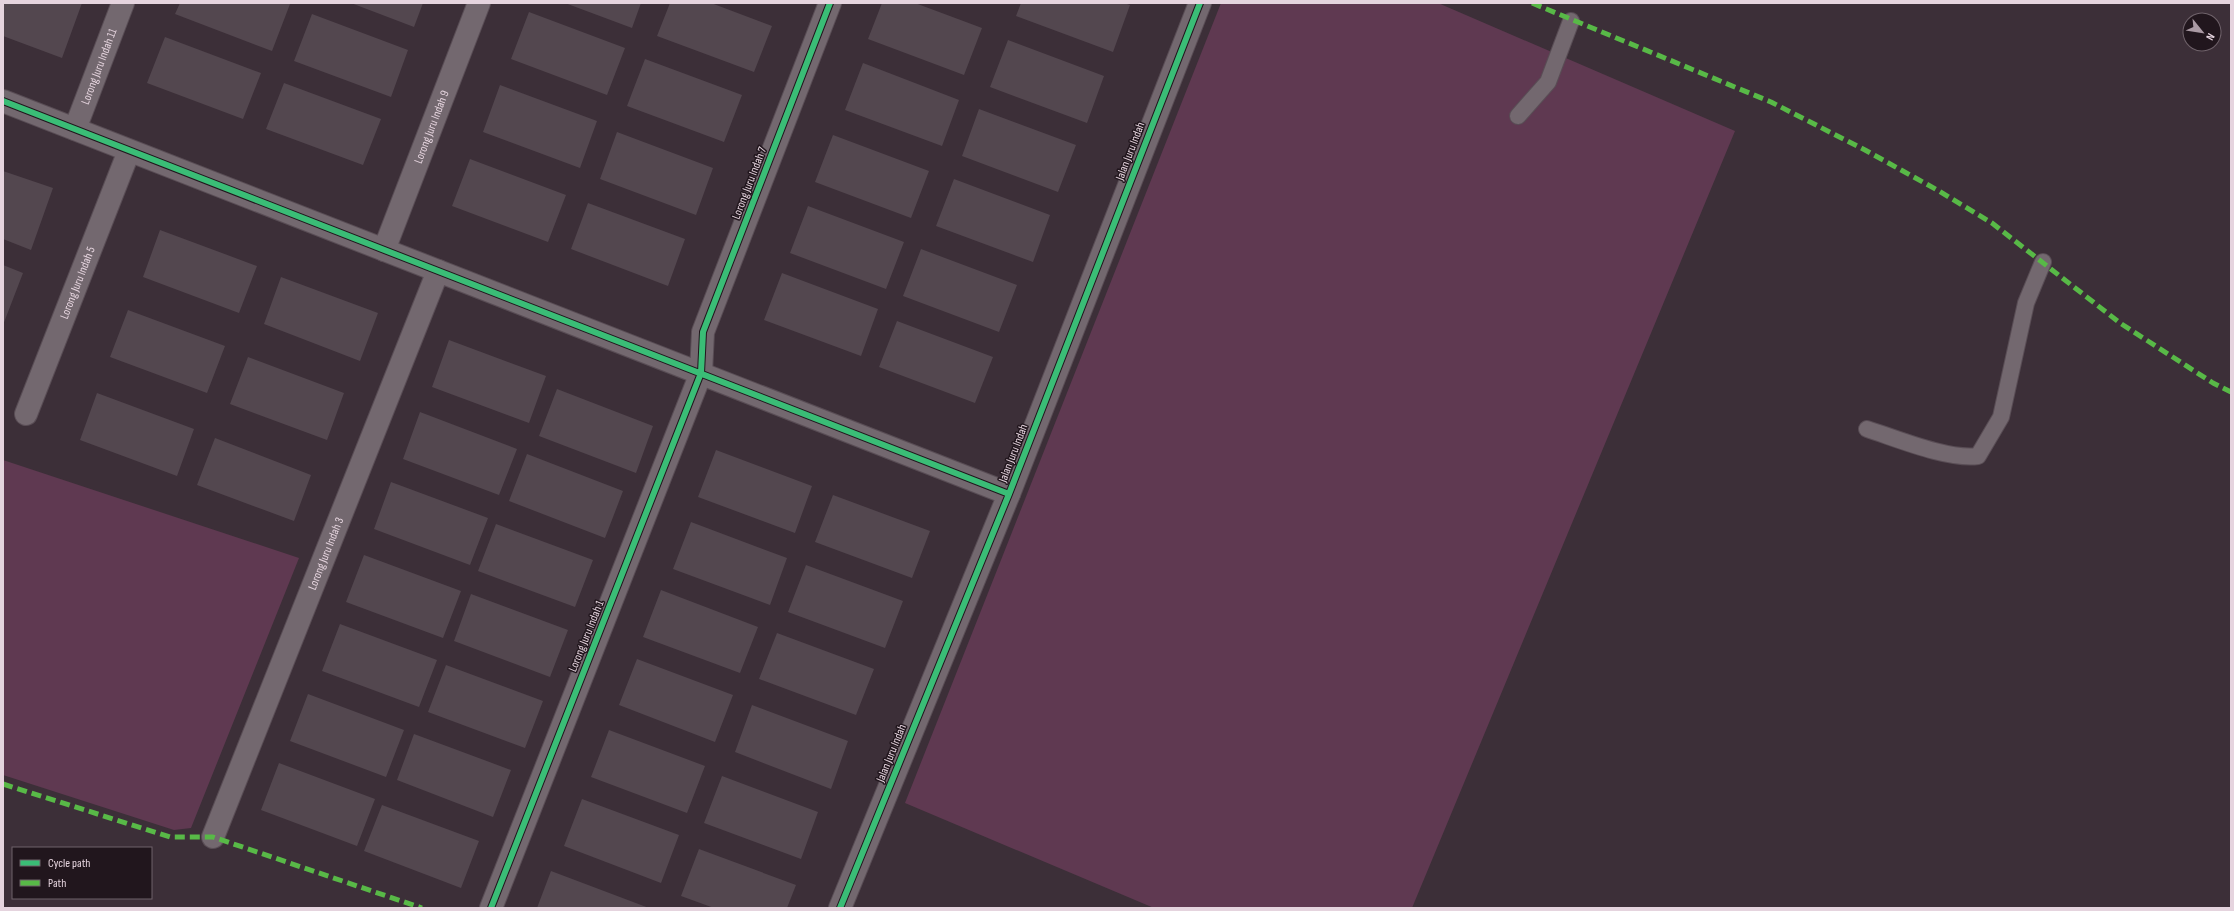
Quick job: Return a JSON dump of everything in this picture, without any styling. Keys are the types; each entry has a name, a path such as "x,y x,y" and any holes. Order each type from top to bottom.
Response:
{"street":[{"name":"Lorong Juru Indah 11","path":"74,129 123,3"},
{"name":"Lorong Juru Indah 9","path":"384,250 479,3"},
{"name":"Lorong Juru Indah 7","path":"702,373 703,332 830,3"},
{"name":"Jalan Juru Indah","path":"840,908 1009,494 1200,3"},
{"path":"3,101 1009,494"},
{"name":"Lorong Juru Indah 5","path":"26,414 130,151"},
{"name":"Lorong Juru Indah 3","path":"213,837 438,271"},
{"name":"Lorong Juru Indah 1","path":"491,908 702,373"}],"lane":[{"path":"1518,116 1548,82 1571,21"},
{"path":"1867,429 1951,455 1967,457 1978,456 2001,417 2026,303 2043,262"}],"shaded area":[{"path":"1221,3 1438,3 1735,131 1412,908 1154,908 905,803"},
{"path":"3,460 299,558 191,828 174,830 3,775"}],"building":[{"path":"3,3 82,3 62,58 3,36"},
{"path":"180,3 290,4 272,51 175,14"},
{"path":"351,3 423,3 414,27"},
{"path":"565,3 641,3 632,28"},
{"path":"670,3 711,3 772,26 754,72 657,36"},
{"path":"882,3 915,3 982,28 964,75 868,39"},
{"path":"1021,3 1124,3 1130,5 1113,52 1016,16"},
{"path":"529,12 625,48 607,95 511,59"},
{"path":"312,14 408,50 391,97 294,61"},
{"path":"165,37 261,73 243,119 147,83"},
{"path":"1008,40 1104,76 1087,123 990,87"},
{"path":"645,59 742,95 724,142 627,106"},
{"path":"863,63 959,100 942,146 845,110"},
{"path":"284,83 381,119 363,165 266,129"},
{"path":"500,85 597,121 580,168 483,132"},
{"path":"979,109 1076,145 1058,192 962,156"},
{"path":"617,132 713,168 696,215 600,179"},
{"path":"833,135 929,171 911,218 815,182"},
{"path":"470,159 566,195 548,242 452,206"},
{"path":"3,171 53,188 31,250 3,239"},
{"path":"954,179 1050,215 1033,262 936,226"},
{"path":"588,203 685,239 668,286 571,249"},
{"path":"808,206 904,242 886,289 790,253"},
{"path":"160,230 257,266 239,313 143,277"},
{"path":"921,249 1017,285 999,332 903,296"},
{"path":"3,265 23,273 3,325"},
{"path":"782,273 878,309 861,356 764,320"},
{"path":"281,277 378,313 360,361 264,324"},
{"path":"128,310 225,346 207,393 110,357"},
{"path":"897,321 993,357 975,403 879,367"},
{"path":"449,340 546,376 529,423 432,387"},
{"path":"248,357 344,393 327,440 230,404"},
{"path":"557,389 653,426 636,473 539,436"},
{"path":"97,393 194,429 177,476 80,440"},
{"path":"420,412 517,449 499,495 403,459"},
{"path":"215,438 311,475 294,521 197,485"},
{"path":"716,450 812,486 795,533 698,497"},
{"path":"527,454 623,491 605,538 509,501"},
{"path":"391,482 488,518 470,565 374,529"},
{"path":"833,495 930,531 912,578 815,542"},
{"path":"691,522 787,558 770,605 673,569"},
{"path":"496,524 593,560 575,607 478,571"},
{"path":"364,555 461,591 443,638 346,602"},
{"path":"806,565 903,601 885,648 788,612"},
{"path":"661,590 758,627 740,673 643,637"},
{"path":"471,594 568,630 550,677 454,641"},
{"path":"340,624 437,660 419,707 322,671"},
{"path":"777,633 874,669 856,715 759,679"},
{"path":"637,659 733,695 715,742 619,705"},
{"path":"446,665 543,701 525,748 428,712"},
{"path":"308,694 404,730 386,777 290,741"},
{"path":"752,705 848,741 831,789 735,752"},
{"path":"609,730 705,766 687,813 591,777"},
{"path":"414,734 511,770 493,817 397,780"},
{"path":"279,763 375,799 357,846 261,810"},
{"path":"722,776 818,812 801,859 704,823"},
{"path":"582,799 679,835 661,883 564,846"},
{"path":"382,805 479,841 461,888 364,851"},
{"path":"699,849 796,885 787,908 714,908 681,896"},
{"path":"551,871 649,908 537,908"}],"marked path":[{"path":"1532,3 1771,102 1865,150 1939,191 1992,223 2120,323 2213,383 2231,392"},
{"path":"3,784 170,837 213,837 422,908"}],"cycle path":[{"path":"491,908 701,373 703,332 830,3"},
{"path":"840,908 1009,494 1200,3"},
{"path":"3,101 1009,494"}]}
